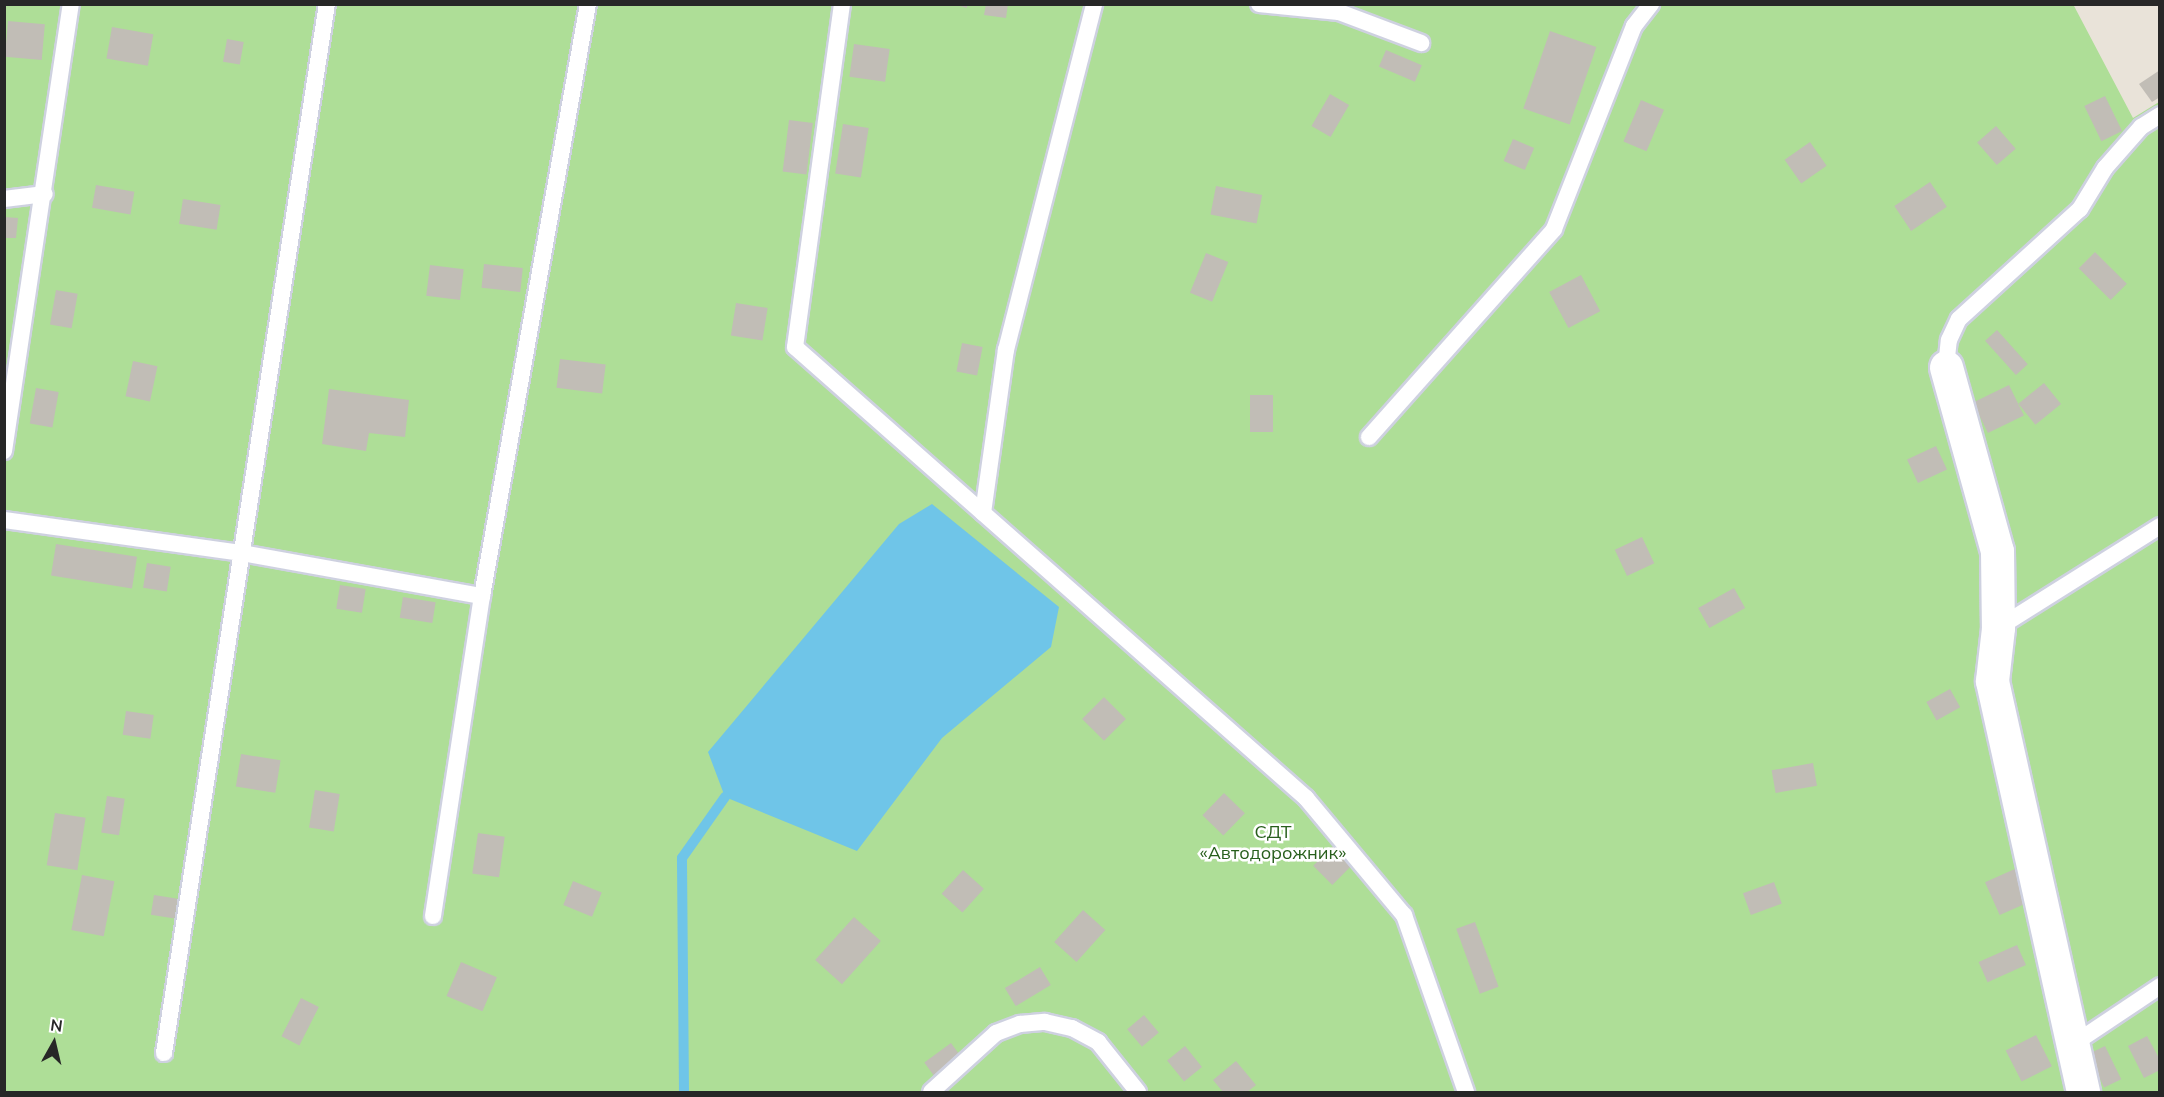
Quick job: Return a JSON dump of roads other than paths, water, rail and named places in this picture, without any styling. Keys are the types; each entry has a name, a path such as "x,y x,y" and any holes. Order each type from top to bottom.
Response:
{"street":[{"path":"1946,367 1997,551 1998,628 1992,681 2075,1043 2083,1092"}],"lane":[{"path":"4,451 45,194 71,4"},
{"path":"164,1053 327,4"},
{"path":"433,916 482,596 588,4"},
{"path":"842,4 795,347 1306,798 1404,915 1466,1092"},
{"path":"983,513 1006,350 1094,4"},
{"path":"1259,4 1339,12 1421,43"},
{"path":"1369,437 1554,229 1634,26 1651,4"},
{"path":"1946,367 1949,340 1959,319 2080,209 2105,168 2141,127 2160,115"},
{"path":"4,200 45,194"},
{"path":"4,520 242,553 482,596"},
{"path":"1998,628 2160,526"},
{"path":"2075,1043 2160,986"},
{"path":"931,1092 996,1033 1020,1024 1045,1022 1072,1028 1098,1042 1138,1092"}],"water":[{"path":"932,504 1059,607 1051,647 942,738 857,851 725,797 708,752 899,524"}],"waterway":[{"path":"684,1092 682,858 725,797"}],"park label":[{"name":"СДТ «Автодорожник»","path":"1273,843"}]}
